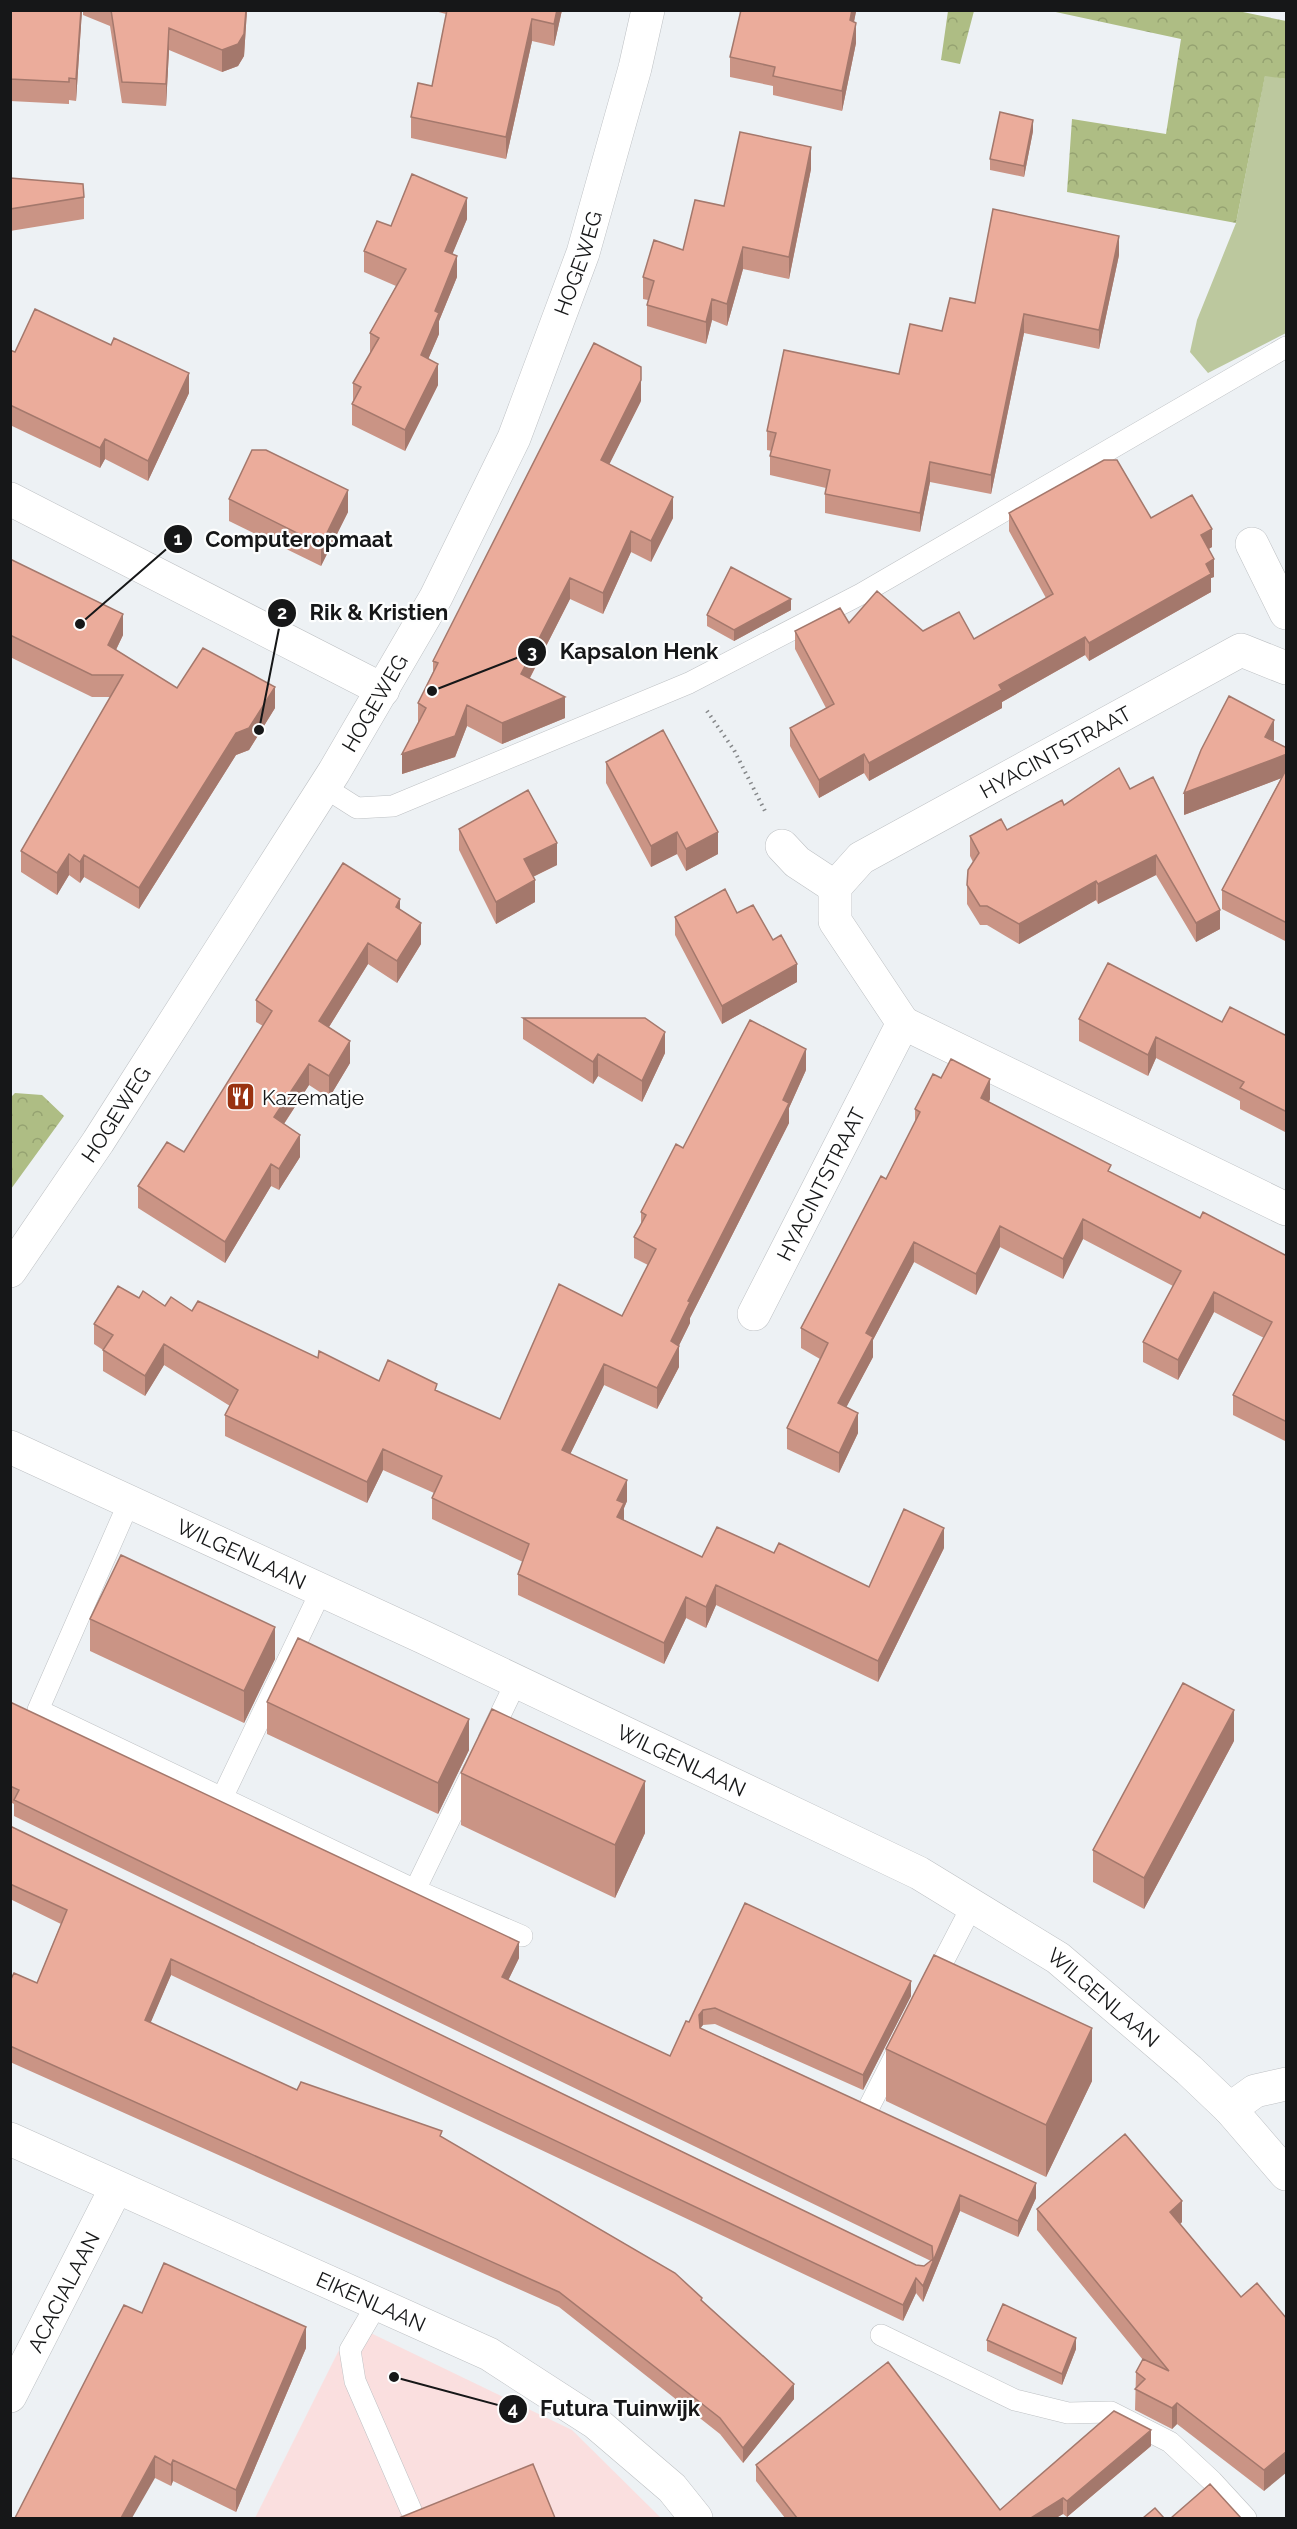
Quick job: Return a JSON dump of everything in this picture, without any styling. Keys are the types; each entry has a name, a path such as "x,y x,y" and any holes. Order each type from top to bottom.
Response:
{"street":[{"name":"HOGEWEG","path":"10,1271 98,1142 324,787 436,597 514,438 583,253 635,68 648,10"},
{"path":"10,499 383,690"},
{"path":"1252,544 1287,613"},
{"name":"HYACINTSTRAAT","path":"835,888 861,858 1241,650 1287,668"},
{"path":"782,846 797,862 835,888 835,921 903,1023 1287,1209"},
{"name":"HYACINTSTRAAT","path":"754,1314 903,1023"},
{"name":"WILGENLAAN","path":"10,1447 130,1500 919,1873 1058,1958 1189,2070 1230,2109 1287,2174"},
{"path":"1230,2109 1255,2091 1287,2084"},
{"name":"EIKENLAAN","path":"10,2139 489,2354 596,2423 672,2488 696,2518"},
{"name":"ACACIALAAN","path":"10,2396 116,2188"}],"lane":[{"path":"324,787 357,808 393,806 689,683 861,594 1287,347"},
{"path":"130,1500 38,1710 223,1796 415,1890 522,1936"},
{"path":"223,1796 321,1591"},
{"path":"415,1890 516,1682"},
{"path":"923,2001 972,1906"},
{"path":"869,2107 907,2033"},
{"path":"848,2097 890,2117"},
{"path":"377,2304 350,2350 355,2381 411,2510"},
{"path":"881,2335 1015,2400 1068,2414 1111,2412 1170,2442 1212,2481 1246,2518"}],"path":[{"path":"689,683 734,750 782,846"}],"shaded area":[{"path":"352,2324 572,2430 661,2518 255,2518"}],"green space":[{"path":"948,11 974,11 960,64 941,60"},
{"path":"1051,11 1238,11 1286,21 1286,79 1265,76 1236,223 1067,192 1072,119 1166,134 1181,39"},
{"path":"1265,75 1286,79 1286,333 1208,373 1190,352 1197,320 1236,223"},
{"path":"15,1093 42,1095 64,1116 11,1189 10,1098"}],"building":[{"path":"10,10 81,10 76,79 69,78 69,82 10,79"},
{"path":"111,10 246,10 244,34 238,44 222,50 169,28 166,84 122,82"},
{"path":"447,10 557,10 554,24 532,19 506,137 411,117 418,83 432,86"},
{"path":"741,10 852,10 850,20 856,23 842,91 773,76 775,67 730,57"},
{"path":"1000,112 1033,120 1024,166 990,159"},
{"path":"740,132 811,147 789,257 743,247 727,304 712,299 706,322 647,305 654,281 643,277 654,240 683,250 695,200 724,206"},
{"path":"412,174 467,198 445,251 457,256 435,311 439,313 421,355 438,364 405,430 352,404 361,387 353,383 379,338 370,333 406,269 364,251 377,221 391,226"},
{"path":"10,178 83,184 84,197 10,209"},
{"path":"993,209 1119,236 1099,330 1024,314 991,475 930,462 920,513 825,494 830,470 770,456 776,433 767,431 784,350 899,374 910,324 942,331 950,298 975,303"},
{"path":"35,309 111,345 114,338 189,373 148,461 105,439 100,448 10,405 10,350 15,352"},
{"path":"594,343 641,367 641,380 601,460 673,497 651,541 631,531 603,593 570,578 521,674 565,697 502,723 467,705 455,736 402,754 426,708 418,703 438,663 433,661"},
{"path":"252,450 266,450 348,490 321,545 229,499"},
{"path":"1104,460 1117,460 1151,518 1192,495 1212,529 1201,535 1214,559 1206,564 1211,574 1089,643 1085,637 999,685 1002,690 869,763 864,754 819,780 790,728 834,704 795,631 840,608 849,623 877,591 923,631 959,612 974,639 1053,594 1009,513"},
{"path":"10,559 123,614 108,645 177,688 203,648 275,687 249,728 236,733 139,888 84,855 80,862 69,854 57,873 21,851 123,675 92,675 10,635"},
{"path":"731,567 791,599 734,630 707,615"},
{"path":"1229,696 1274,720 1265,737 1287,748 1287,754 1184,793 1201,750"},
{"path":"663,730 718,832 686,849 677,832 651,846 606,762"},
{"path":"1119,768 1130,789 1153,777 1220,910 1196,923 1156,855 1098,884 1096,881 1019,924 987,906 980,906 967,885 968,870 979,853 970,836 1001,819 1007,830 1062,800 1064,805"},
{"path":"1287,768 1287,923 1222,890"},
{"path":"528,790 557,843 524,859 535,880 496,902 459,829"},
{"path":"343,863 400,899 396,907 421,923 397,961 368,943 319,1021 350,1041 329,1076 309,1064 274,1117 300,1135 279,1169 271,1164 225,1242 138,1186 167,1142 184,1152 272,1011 256,1000"},
{"path":"725,889 737,913 753,905 773,940 781,935 797,964 722,1006 675,917"},
{"path":"1108,963 1222,1022 1230,1007 1287,1036 1287,1112 1240,1088 1244,1082 1156,1037 1148,1055 1079,1019"},
{"path":"523,1018 645,1018 665,1032 642,1081 598,1054 593,1062"},
{"path":"750,1020 806,1049 783,1100 789,1103 688,1301 690,1302 671,1341 679,1346 657,1388 604,1364 562,1450 627,1480 617,1500 624,1503 617,1517 702,1557 717,1527 774,1553 779,1543 869,1587 904,1509 944,1528 878,1661 716,1585 706,1607 686,1597 664,1643 518,1574 529,1544 432,1498 442,1476 383,1449 367,1482 225,1415 238,1390 164,1344 145,1376 103,1350 113,1335 94,1324 118,1286 139,1298 143,1291 165,1306 171,1297 192,1311 198,1301 318,1358 319,1351 379,1381 388,1360 437,1384 435,1390 500,1419 559,1284 622,1316 656,1249 634,1237 646,1215 641,1212 676,1144 683,1148"},
{"path":"951,1059 990,1079 981,1098 1111,1165 1108,1171 1200,1218 1203,1212 1287,1256 1287,1422 1233,1395 1272,1322 1214,1292 1178,1360 1143,1342 1181,1271 1083,1219 1063,1259 1000,1226 976,1274 914,1242 866,1333 873,1337 838,1403 858,1413 839,1453 787,1428 828,1343 801,1328 881,1176 886,1179 920,1112 915,1109 933,1074 941,1078"},
{"path":"121,1555 275,1627 244,1691 90,1619"},
{"path":"298,1638 469,1719 438,1783 267,1702"},
{"path":"1183,1683 1234,1710 1144,1878 1093,1850"},
{"path":"10,1702 519,1942 502,1977 670,2056 686,2021 689,2022 745,1903 911,1981 863,2075 715,2008 703,2010 699,2015 700,2028 1036,2183 1018,2221 960,2195 923,2286 916,2278 903,2305 171,1959 145,2020 297,2090 301,2082 442,2131 440,2136 675,2273 702,2298 701,2300 794,2384 743,2448 720,2418 559,2292 10,2046 10,1981 14,1973 37,1983 67,1910 10,1884 10,1826 916,2265 924,2266 933,2259 932,2246 14,1800 19,1790 10,1786"},
{"path":"492,1709 645,1781 615,1845 461,1773"},
{"path":"934,1955 1092,2028 1046,2125 886,2049"},
{"path":"1125,2134 1182,2201 1170,2212 1241,2297 1257,2283 1287,2319 1287,2451 1264,2470 1177,2403 1172,2408 1135,2389 1145,2379 1136,2372 1143,2359 1169,2371 1037,2209"},
{"path":"164,2263 306,2327 236,2490 173,2460 171,2465 155,2456 121,2518 15,2518 124,2305 142,2313"},
{"path":"1003,2304 1076,2338 1062,2374 987,2340"},
{"path":"888,2362 1000,2510 1114,2411 1151,2430 1067,2501 1063,2498 1031,2518 797,2518 756,2465"},
{"path":"533,2464 555,2518 399,2518"},
{"path":"1210,2484 1241,2518 1171,2518"},
{"path":"1155,2508 1164,2518 1143,2518"}],"place":[{"name":"Computeropmaat","path":"80,624"},
{"name":"Kapsalon Henk","path":"432,691"},
{"name":"Rik & Kristien","path":"259,730"},
{"name":"Kazematje","path":"241,1097"},
{"name":"Futura Tuinwijk","path":"394,2377"}]}
